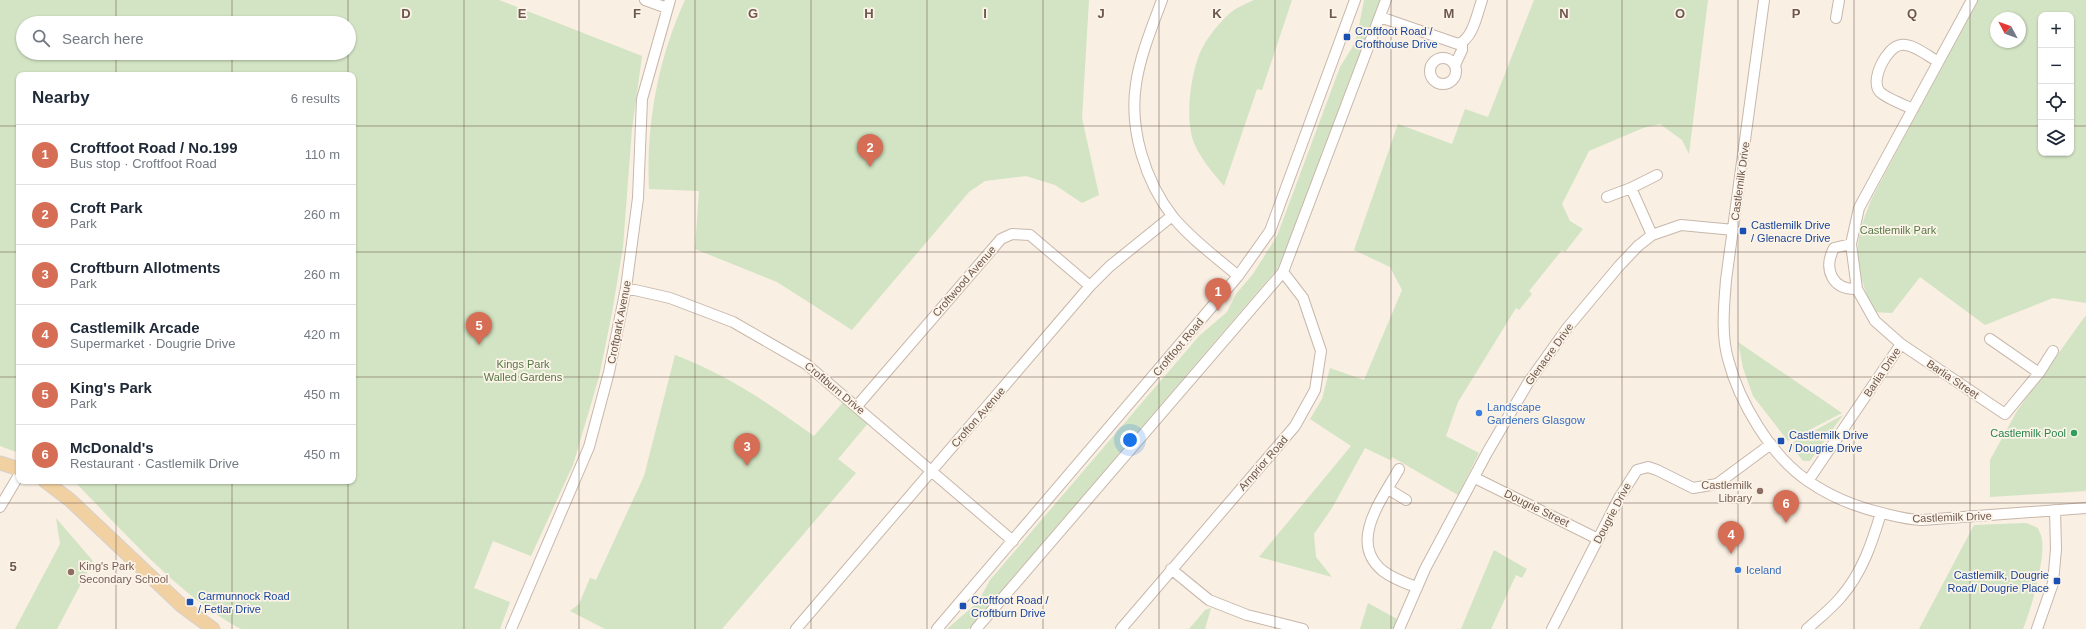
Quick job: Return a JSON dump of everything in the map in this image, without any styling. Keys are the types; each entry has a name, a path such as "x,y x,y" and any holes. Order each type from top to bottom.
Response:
{"main road":[{"path":"0,463 16,468"},
{"path":"49,484 70,500 182,606 213,629"}],"street":[{"path":"645,0 669,4"},
{"path":"1162,0 1141,61 1136,85 1135,115 1145,165 1172,216 1189,234 1238,276"},
{"name":"Croftfoot Road","path":"937,629 1238,276 1270,231 1355,0"},
{"path":"976,629 1283,272 1386,0"},
{"path":"1380,18 1458,44 1468,35 1482,0"},
{"name":"Castlemilk Drive","path":"1764,0 1734,230 1726,280 1724,323 1727,358 1742,397 1758,426 1771,444 1792,468 1808,481 1830,494 1863,508 1881,513 1913,520 2086,508"},
{"path":"1836,18 1839,0"},
{"name":"Barlia Drive","path":"1808,481 1901,344 1874,321 1857,289 1851,244 1859,208 1913,109 1937,61 1972,0"},
{"name":"Croftpark Avenue","path":"511,629 589,447 610,372 626,288 638,198 642,99 669,4"},
{"path":"1455,65 1461,54 1462,42"},
{"path":"1913,109 1880,93 1876,80 1879,70 1889,53 1895,47 1901,45 1908,45 1937,61"},
{"path":"1607,197 1631,188 1657,175"},
{"path":"1631,188 1652,235"},
{"name":"Crofton Avenue","path":"796,629 1090,286 1110,266 1172,216"},
{"name":"Glenacre Drive","path":"1399,629 1416,587 1528,383 1568,327 1624,259 1652,235 1681,225 1734,230"},
{"name":"Croftwood Avenue","path":"857,406 1002,239 1012,234 1030,235 1090,286"},
{"path":"1851,244 1834,248 1829,261 1835,282 1841,287 1857,289"},
{"name":"Arnprior Road","path":"1121,629 1295,426 1315,390 1321,351 1303,298 1283,272"},
{"name":"Croftburn Drive","path":"626,288 670,298 733,322 806,364 857,406 1013,541"},
{"path":"1990,339 2039,373 2053,351"},
{"name":"Barlia Street","path":"1901,344 2005,414 2039,373"},
{"name":"Dougrie Drive","path":"1552,629 1627,484 1637,470 1648,467 1693,488 1717,484 1771,444"},
{"path":"1399,469 1372,518 1367,532 1367,545 1373,559 1383,571 1416,587"},
{"name":"Dougrie Street","path":"1475,478 1598,539"},
{"path":"0,507 16,479"},
{"path":"1388,489 1406,500"},
{"path":"2037,629 2053,584 2056,549 2055,510"},
{"path":"1807,629 1840,598 1858,574 1873,542 1881,513"},
{"path":"1171,569 1209,600 1247,615 1303,629"}],"green space":[{"name":"Kings Park Walled Gardens","path":"0,0 499,0 642,56 632,129 623,247 599,377 573,465 531,556 493,541 474,588 510,602 500,629 241,629 218,615 174,581 132,541 77,484 356,484 356,72 16,72 16,452 0,446"},
{"path":"685,0 1089,0 1082,118 1099,195 1082,203 1055,185 1026,176 985,181 969,192 852,330 777,282 695,249 699,191 649,189 650,140 656,92 668,45"},
{"path":"1254,0 1292,0 1262,90 1257,89 1224,186 1197,149 1191,134 1189,111 1191,87 1199,55 1211,34 1231,13 1240,6"},
{"path":"1364,0 1381,0 1288,248 1278,268 969,629 947,629 978,602 990,580 1199,336 1227,312 1236,294 1253,274 1277,236 1340,67 1352,48 1357,36"},
{"path":"1534,0 1708,0 1689,154 1682,140 1660,124 1643,128 1589,151 1562,204 1570,221 1583,229 1565,252 1562,250 1529,291 1532,294 1519,310 1516,308 1458,402 1446,436 1479,453 1458,495 1392,457 1390,460 1365,448 1332,508 1314,534 1316,557 1332,577 1259,557 1351,446 1310,419 1322,399 1330,368 1364,380 1402,290 1390,267 1354,250 1398,124 1452,144 1465,109 1488,117"},
{"name":"Castlemilk Park","path":"1977,0 2086,0 2086,303 2053,298 1985,325 1920,277 1892,313 1873,312 1862,281 1858,255 1858,243 1865,215 1872,198"},
{"path":"2086,315 2086,491 1990,497 1990,460 2017,411"},
{"path":"1738,342 1842,413 1788,441 1753,396 1743,368"},
{"path":"675,355 713,371 764,401 814,436 844,401 869,422 838,459 856,473 722,629 605,629 570,611 579,604 590,578 596,580 644,476"},
{"path":"1843,415 1810,461 1803,461 1790,444"},
{"path":"56,518 93,561 57,629 15,629 60,544"},
{"path":"2026,523 2038,528 2042,538 2042,549 2037,585 2023,629 1919,629 1974,525"},
{"path":"1494,550 1527,569 1522,578 1516,575 1491,629 1461,629"},
{"path":"1368,603 1397,619 1393,629 1360,629"},
{"path":"1211,608 1205,629 1189,629 1205,610"}],"place":[{"name":"Croftfoot Road / Crofthouse Drive","path":"1347,37"},
{"name":"Croft Park","path":"870,167"},
{"name":"Castlemilk Drive / Glenacre Drive","path":"1743,231"},
{"name":"Croftfoot Road / No.199","path":"1218,311"},
{"name":"King's Park","path":"479,345"},
{"name":"Landscape Gardeners Glasgow","path":"1479,413"},
{"name":"Castlemilk Pool","path":"2074,433"},
{"name":"Castlemilk Drive / Dougrie Drive","path":"1781,441"},
{"name":"Croftburn Allotments","path":"747,466"},
{"name":"Castlemilk Library","path":"1760,491"},
{"name":"McDonald's","path":"1786,523"},
{"name":"Castlemilk Arcade","path":"1731,554"},
{"name":"Iceland","path":"1738,570"},
{"name":"King's Park Secondary School","path":"71,572"},
{"name":"Castlemilk, Dougrie Road/ Dougrie Place","path":"2057,581"},
{"name":"Carmunnock Road / Fetlar Drive","path":"190,602"},
{"name":"Croftfoot Road / Croftburn Drive","path":"963,606"}]}
